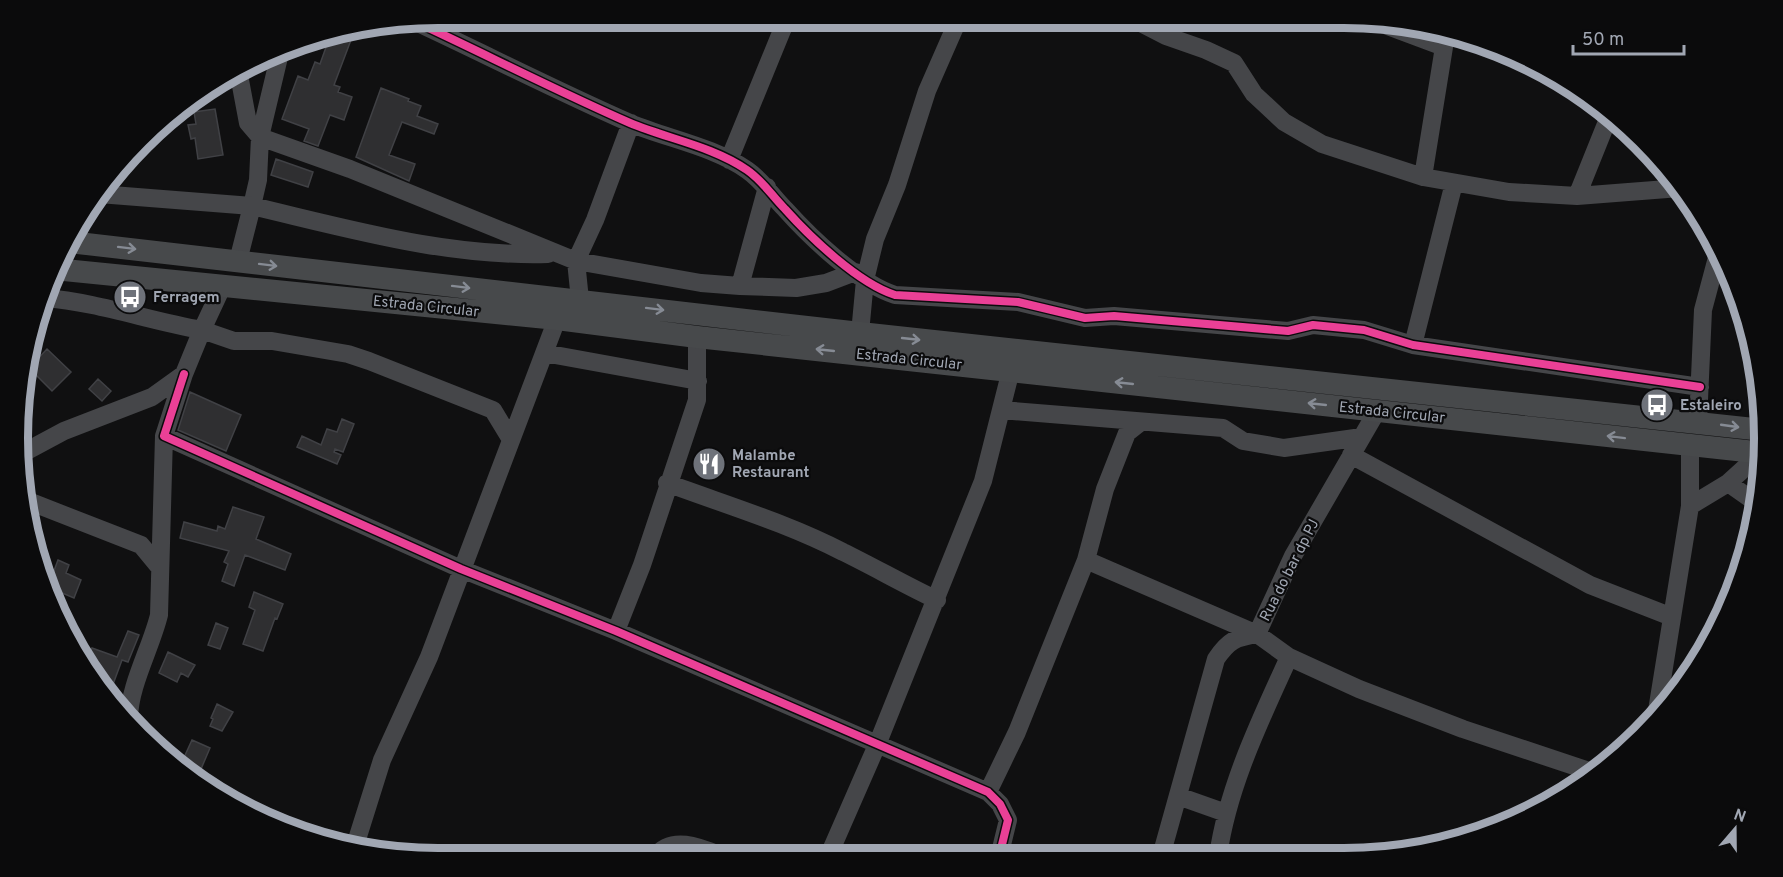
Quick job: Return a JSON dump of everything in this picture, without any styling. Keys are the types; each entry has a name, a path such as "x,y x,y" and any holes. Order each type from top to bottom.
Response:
{"main road":[{"name":"Estrada Circular","path":"78,243 860,333 1698,422 1754,442"},
{"name":"Estrada Circular","path":"65,270 557,319 698,337 1690,446 1754,445"}],"street":[{"path":"429,28 631,123 729,160 748,170 767,187 809,234 860,276 895,295 1018,302 1085,318 1114,316 1288,331 1313,325 1364,330 1413,345 1701,387"},
{"path":"729,160 783,28"},
{"path":"860,333 860,276 897,185 927,91 955,28"},
{"path":"1150,28 1234,63 1254,94 1284,122 1322,144 1423,177 1509,192 1577,196 1670,189"},
{"path":"1423,177 1443,40"},
{"path":"238,261 258,180 260,137 278,62"},
{"path":"240,80 248,123 260,137 397,187 576,261 701,283 740,286 796,288 860,276"},
{"path":"580,300 576,261 595,220 631,123"},
{"path":"1577,196 1606,123"},
{"path":"1413,345 1454,183"},
{"path":"740,286 767,187"},
{"path":"110,194 252,206 398,241 472,253 556,254"},
{"path":"1698,422 1703,310 1715,264"},
{"path":"131,710 135,688 153,640 159,615 164,436 184,374 223,285"},
{"path":"53,299 94,305 154,321 202,330 234,341 272,341 348,354 493,410 510,438"},
{"path":"357,840 382,760 429,657 510,438 557,319"},
{"path":"616,631 642,565 667,483 697,400 698,337"},
{"path":"544,353 698,381"},
{"path":"832,848 937,600 983,481 1011,370"},
{"path":"28,450 64,431 152,397 184,374"},
{"path":"493,410 526,397"},
{"path":"1001,410 1129,425 1223,428 1244,441 1284,448 1362,437"},
{"name":"Rua do bar dp PJ","path":"1163,848 1216,660 1224,647 1237,637 1257,634 1293,556 1377,411"},
{"path":"988,792 1017,732 1086,560 1105,489 1129,425"},
{"path":"164,436 461,569 616,631 988,792 1000,804 1008,820 1001,848"},
{"path":"1658,702 1690,506 1690,446"},
{"path":"1351,455 1532,556 1590,585 1672,617"},
{"path":"1690,506 1728,483 1754,455"},
{"path":"667,483 774,522 843,552 880,573 937,600"},
{"path":"1728,483 1750,498"},
{"path":"34,503 141,545 160,568"},
{"path":"1086,560 1257,634 1288,657 1359,689 1462,729 1585,770"},
{"path":"1219,848 1226,813 1249,744 1288,657"},
{"path":"1178,796 1226,813"},
{"path":"666,848 678,844 701,848"}],"building":[{"path":"352,38 334,85 340,87 338,92 352,97 344,120 330,115 318,146 304,141 309,129 282,119 298,76 308,80 315,62 320,64 327,43"},
{"path":"381,88 421,106 417,116 438,124 434,134 402,122 389,155 415,164 409,181 356,157"},
{"path":"215,109 223,155 198,159 195,138 191,139 188,125 196,124 194,112"},
{"path":"276,159 313,172 308,187 271,175"},
{"path":"47,349 71,372 52,391 34,373 36,361"},
{"path":"98,379 111,391 102,401 89,389"},
{"path":"190,392 241,415 226,451 178,430"},
{"path":"342,419 354,424 343,452 335,449 334,452 341,455 337,464 297,447 302,436 321,445 327,429 337,432"},
{"path":"233,507 264,517 256,539 291,554 285,570 245,555 234,586 222,581 228,564 224,562 229,551 180,538 184,522 217,531 218,526 225,529"},
{"path":"58,560 69,565 66,573 81,580 74,598 59,592 52,575"},
{"path":"254,592 283,604 277,619 275,618 263,651 243,644 255,610 249,607"},
{"path":"216,623 228,628 220,649 208,645"},
{"path":"128,631 139,635 128,662 122,660 112,687 90,654 92,648 117,657"},
{"path":"168,652 195,665 188,677 181,673 177,682 159,673"},
{"path":"217,704 233,712 222,731 210,726"},
{"path":"192,740 210,748 200,771 183,759"}],"cycle path":[{"path":"429,28 630,123 705,149 747,170 821,246 866,281 895,295 1018,302 1085,318 1114,316 1288,331 1313,325 1364,330 1413,345 1700,387"},
{"path":"184,374 164,436 461,569 616,631 988,792 1000,804 1008,820 1001,848"}],"place":[{"name":"Ferragem","path":"130,297"},
{"name":"Estaleiro","path":"1657,405"},
{"name":"Malambe Restaurant","path":"709,464"}]}
